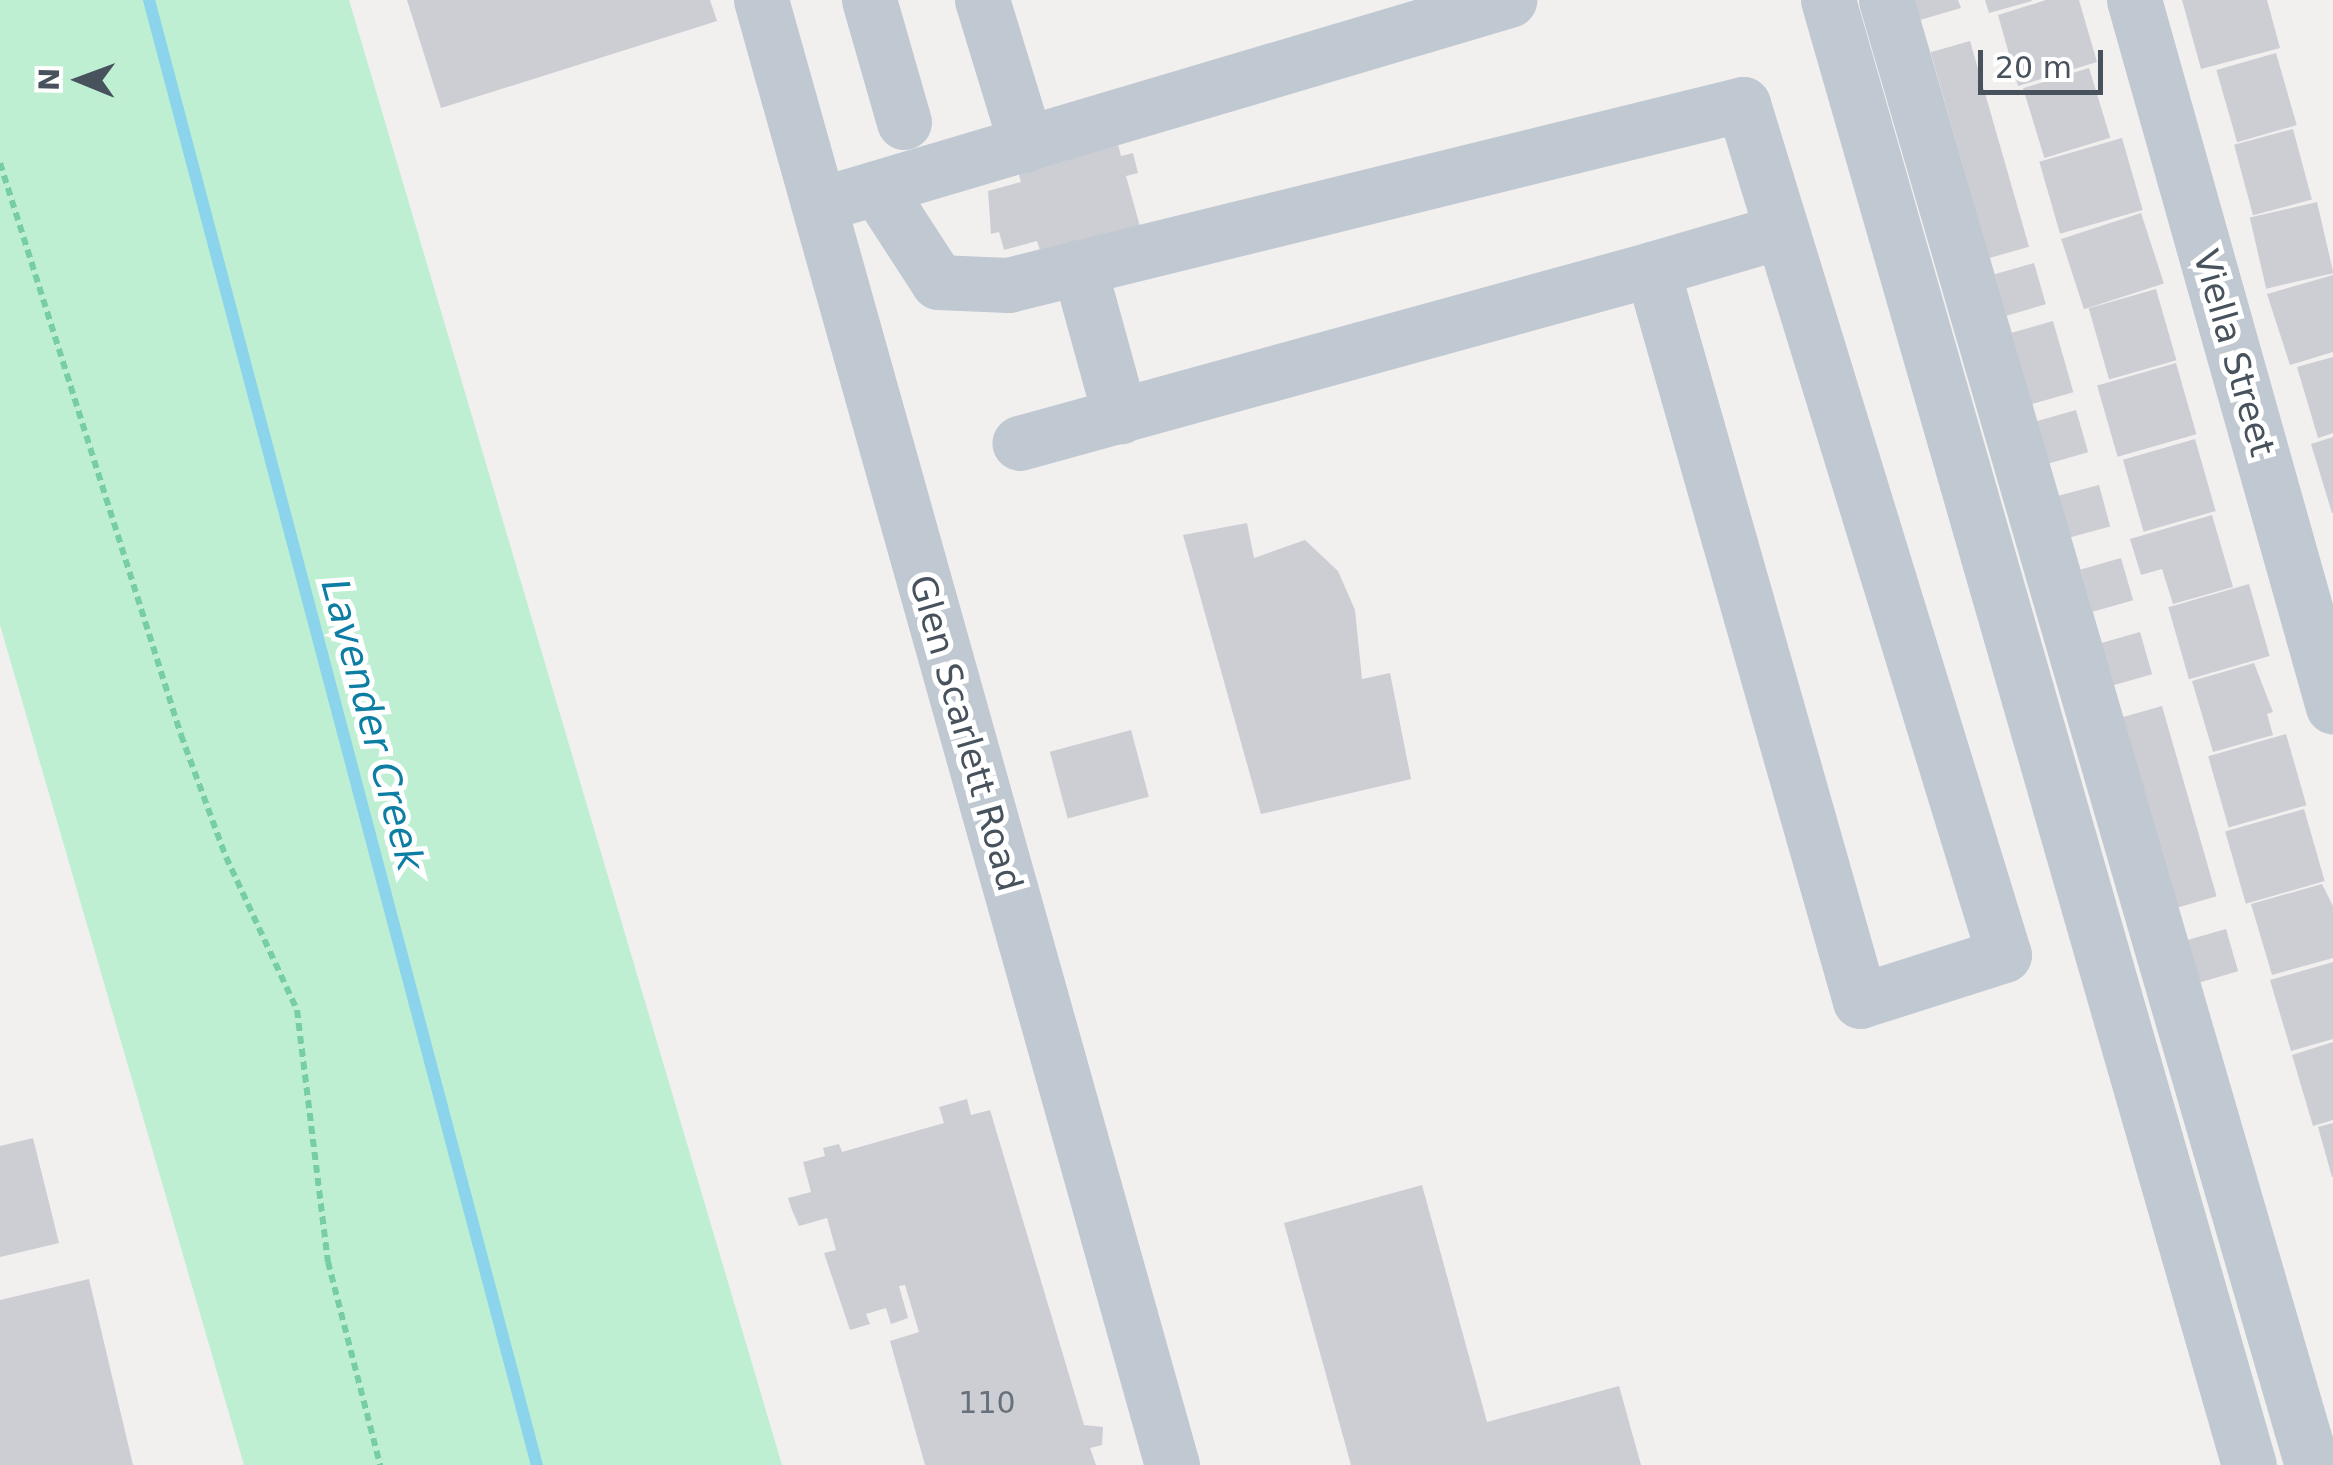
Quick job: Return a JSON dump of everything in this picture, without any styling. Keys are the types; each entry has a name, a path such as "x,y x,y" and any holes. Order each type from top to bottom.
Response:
{"street":[{"name":"Glen Scarlett Road","path":"760,0 1172,1465"},
{"path":"869,0 904,122"},
{"path":"982,0 1026,144"},
{"path":"1828,0 2249,1465"},
{"path":"1886,0 2312,1465"},
{"name":"Viella Street","path":"2134,0 2333,707"},
{"path":"818,206 1483,4"},
{"path":"878,188 938,282 1008,285 1743,104 2004,955 1860,1001 1652,268"},
{"path":"1019,443 1782,231"},
{"path":"1080,267 1120,416"}],"path":[{"path":"0,163 181,735 226,856 297,1010 328,1262 380,1465"}],"green space":[{"path":"0,0 349,0 782,1465 244,1465 0,625"}],"building":[{"path":"407,0 710,0 717,21 441,108"},
{"path":"1914,0 1958,0 1961,8 1920,20"},
{"path":"1985,0 2031,0 2032,1 1989,13"},
{"path":"2046,0 2079,0 2097,62 2018,86 1998,15"},
{"path":"2182,0 2267,0 2280,48 2201,69"},
{"path":"1970,41 2029,247 1990,258 1931,52"},
{"path":"2276,53 2297,125 2237,142 2216,70"},
{"path":"2089,68 2110,138 2044,158 2023,88"},
{"path":"2293,129 2312,200 2253,215 2234,145"},
{"path":"2122,138 2143,210 2060,234 2039,162"},
{"path":"1117,140 1121,156 1133,153 1138,173 1126,176 1141,230 1042,257 1037,241 1004,250 999,232 991,234 988,191 1021,182 1017,168"},
{"path":"2317,202 2333,273 2266,289 2250,218"},
{"path":"2141,213 2164,283 2084,309 2061,239"},
{"path":"2034,263 2046,304 2006,316 1995,274"},
{"path":"2333,275 2333,352 2290,365 2267,294"},
{"path":"2156,289 2176,360 2109,379 2089,308"},
{"path":"2053,321 2073,392 2032,404 2012,333"},
{"path":"2333,357 2333,433 2318,438 2297,367"},
{"path":"2176,363 2196,434 2118,457 2097,386"},
{"path":"2076,410 2088,452 2048,464 2036,422"},
{"path":"2333,437 2333,513 2332,513 2311,444"},
{"path":"2195,439 2216,511 2144,532 2123,460"},
{"path":"2099,485 2110,527 2070,537 2058,496"},
{"path":"2212,515 2233,587 2173,604 2162,569 2141,575 2130,539"},
{"path":"1247,523 1254,558 1305,540 1338,571 1355,610 1362,679 1390,673 1411,779 1261,814 1183,535"},
{"path":"2121,558 2133,600 2093,612 2081,570"},
{"path":"2249,584 2270,656 2189,679 2168,607"},
{"path":"2140,632 2152,674 2112,686 2100,644"},
{"path":"2254,663 2273,712 2267,714 2273,735 2213,752 2192,681"},
{"path":"2162,706 2217,896 2175,908 2121,718"},
{"path":"1131,730 1149,797 1068,818 1050,752"},
{"path":"2286,734 2306,805 2229,827 2208,756"},
{"path":"2304,809 2325,881 2246,904 2225,832"},
{"path":"2322,884 2333,906 2333,958 2272,975 2251,904"},
{"path":"2226,929 2238,971 2197,983 2185,941"},
{"path":"2333,962 2333,1039 2291,1051 2270,980"},
{"path":"2333,1042 2333,1120 2313,1126 2292,1055"},
{"path":"967,1099 971,1115 990,1110 1084,1425 1103,1427 1102,1445 1090,1448 1096,1465 925,1465 890,1341 919,1332 905,1285 899,1286 908,1318 891,1324 886,1308 866,1314 870,1324 850,1330 824,1253 836,1250 827,1218 799,1226 792,1210 788,1198 811,1192 803,1162 825,1156 823,1148 839,1144 842,1152 944,1123 939,1107"},
{"path":"2333,1123 2333,1177 2332,1177 2318,1127"},
{"path":"33,1138 59,1243 0,1257 0,1146"},
{"path":"1422,1185 1487,1422 1619,1386 1641,1465 1351,1465 1284,1223"},
{"path":"89,1279 133,1465 0,1465 0,1300"}],"waterway":[{"name":"Lavender Creek","path":"149,0 537,1465"}]}
